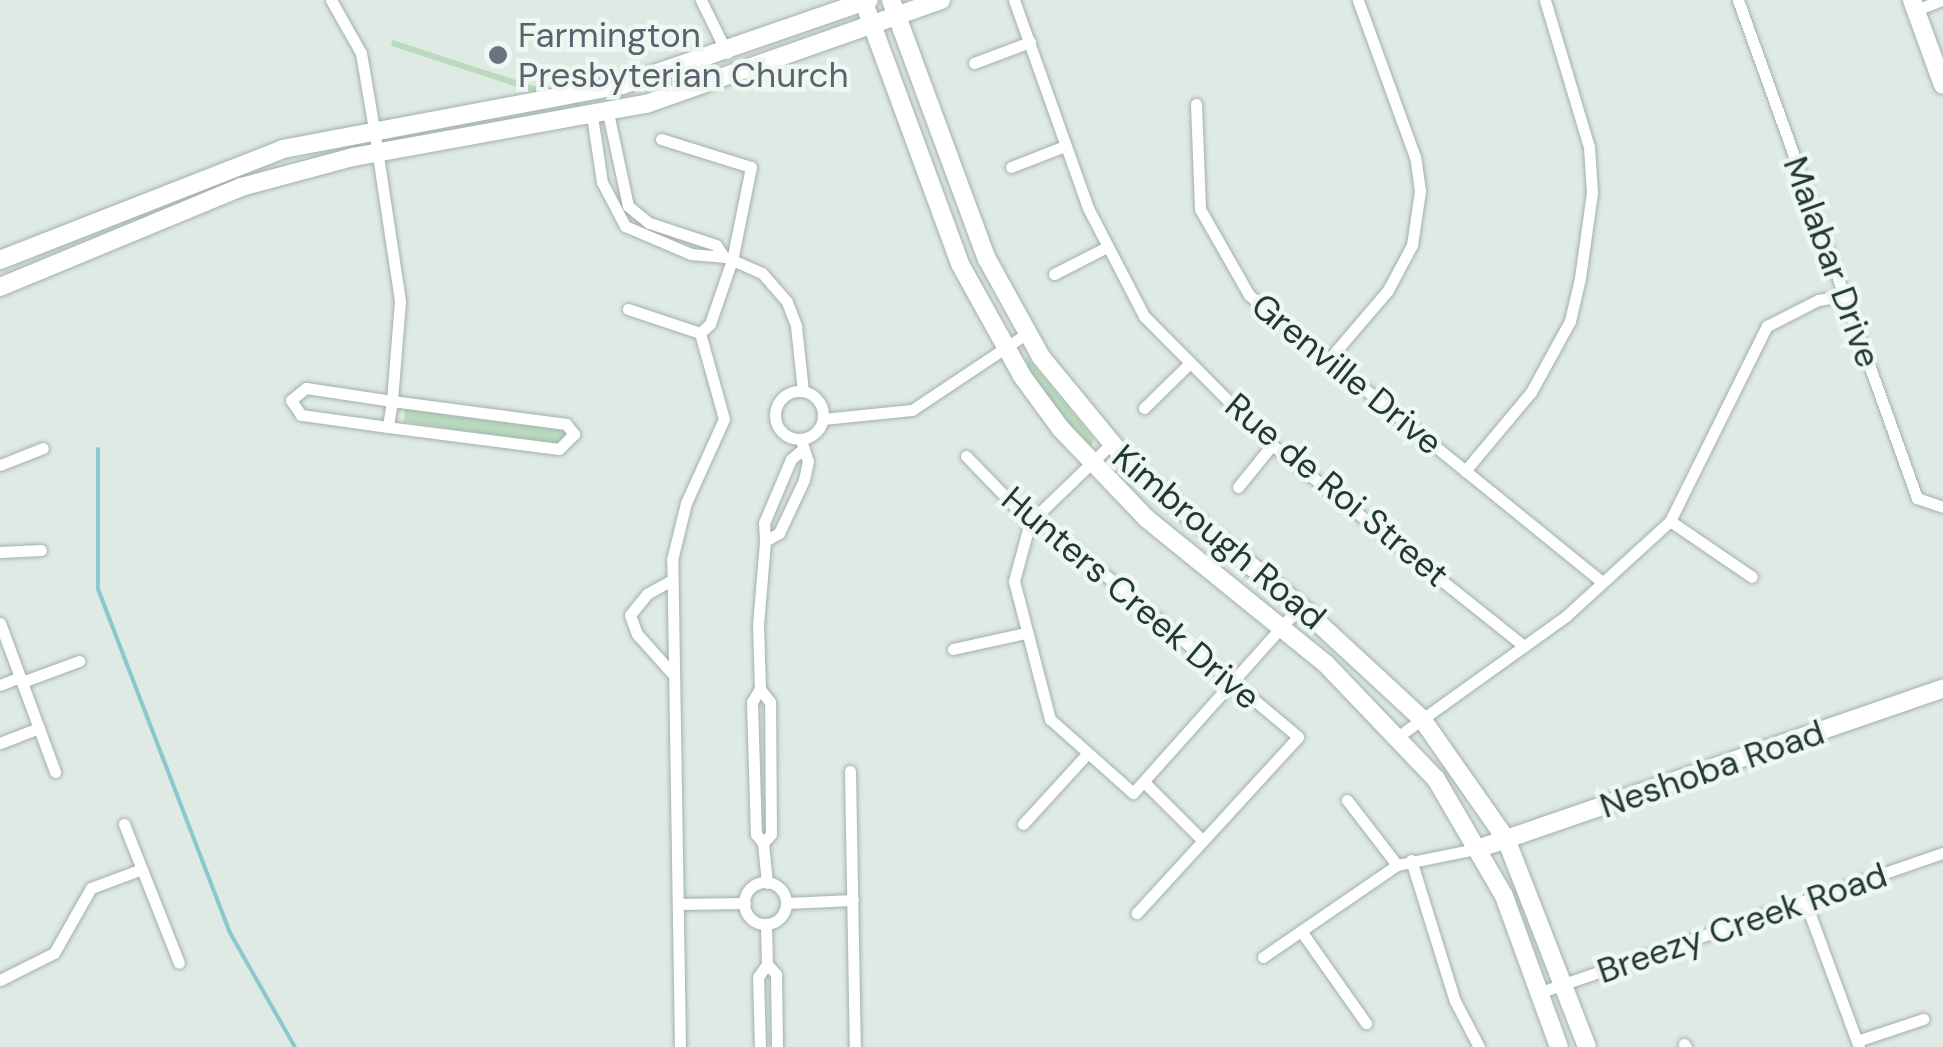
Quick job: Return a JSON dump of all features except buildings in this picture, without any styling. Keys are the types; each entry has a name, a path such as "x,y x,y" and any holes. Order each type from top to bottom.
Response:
{"street":[{"path":"331,0 361,52 400,301 388,427"},
{"path":"701,0 727,53"},
{"path":"0,261 240,163 374,129 595,105 707,87 873,26 894,8 941,0"},
{"name":"Rue de Roi Street","path":"1014,0 1065,146 1107,247 1144,316 1272,445 1524,646"},
{"path":"1330,358 1388,290 1412,245 1420,191 1358,0"},
{"path":"1465,470 1531,392 1570,321 1580,278 1592,193 1589,147 1544,0"},
{"name":"Malabar Drive","path":"1738,0 1917,498 1943,507"},
{"path":"1942,0 1914,5 1943,85"},
{"path":"0,287 240,187 378,153 489,134 595,105 865,1"},
{"name":"Kimbrough Road","path":"865,1 960,264 1004,348 1091,462 1147,519 1282,628 1400,735 1480,848 1541,992 1559,1047"},
{"name":"Kimbrough Road","path":"894,8 980,242 1026,334 1110,445 1300,606 1422,719 1506,839 1566,984 1587,1047"},
{"path":"974,64 1030,42"},
{"name":"Grenville Drive","path":"1196,104 1200,209 1214,244 1248,296 1330,358 1602,582"},
{"path":"595,105 602,182 625,226 691,254 728,258 762,273 787,302 796,326 803,391"},
{"path":"660,139 751,167 710,324 700,333"},
{"path":"1011,167 1065,146"},
{"path":"1054,274 1107,247"},
{"path":"1400,735 1524,646 1670,521 1767,326 1818,300 1844,296"},
{"path":"628,309 700,333"},
{"path":"680,1047 672,580 678,525 724,419 700,333"},
{"path":"823,419 912,410 1026,334"},
{"path":"1144,408 1189,364"},
{"path":"306,388 392,401 566,424 574,438 559,449 388,427 301,414 292,400 306,388"},
{"path":"765,541 778,533 801,487 808,461 801,445 784,435 775,414 781,399 803,391 817,398 823,419 815,434 801,445 764,524 757,596 760,689 752,702 756,834 763,843 767,883"},
{"path":"1110,445 1030,522 1014,581 1041,704 1087,754 1133,794 1300,606"},
{"path":"1238,487 1272,445"},
{"path":"0,465 43,448"},
{"name":"Hunters Creek Drive","path":"966,456 1030,522 1048,527 1298,737 1202,840"},
{"path":"786,480 801,487"},
{"path":"1670,521 1752,577"},
{"path":"0,552 42,550"},
{"path":"672,580 647,594 630,616 637,634 672,673"},
{"path":"0,624 55,772"},
{"path":"953,648 1025,633"},
{"path":"0,685 79,661"},
{"name":"Neshoba Road","path":"1480,848 1943,689"},
{"path":"0,743 39,728"},
{"path":"1023,824 1087,754"},
{"path":"850,770 855,1047"},
{"path":"1136,913 1202,840 1144,782"},
{"path":"1347,800 1397,865"},
{"path":"124,824 179,964"},
{"path":"1263,957 1397,865 1480,848"},
{"name":"Breezy Creek Road","path":"1541,992 1943,853"},
{"path":"1410,860 1455,1001 1479,1047"},
{"path":"0,980 54,952 91,888 142,868"},
{"path":"767,883 779,888 786,903 780,918 766,924 749,916 744,904 754,886 767,883"},
{"path":"786,903 853,900"},
{"path":"1805,900 1858,1044 1923,1019"},
{"path":"678,904 744,904"},
{"path":"760,1047 758,977 767,964 766,924"},
{"path":"1301,931 1366,1024"},
{"path":"767,964 776,974 777,1047"}],"green space":[{"path":"393,40 580,101 578,107 391,46"},
{"path":"1026,356 1093,438 1092,445 1086,447 1030,377"},
{"path":"405,409 563,431 567,435 560,444 404,422"}],"waterway":[{"path":"98,449 98,589 229,931 295,1047"}],"place":[{"name":"Farmington Presbyterian Church","path":"498,55"}]}
